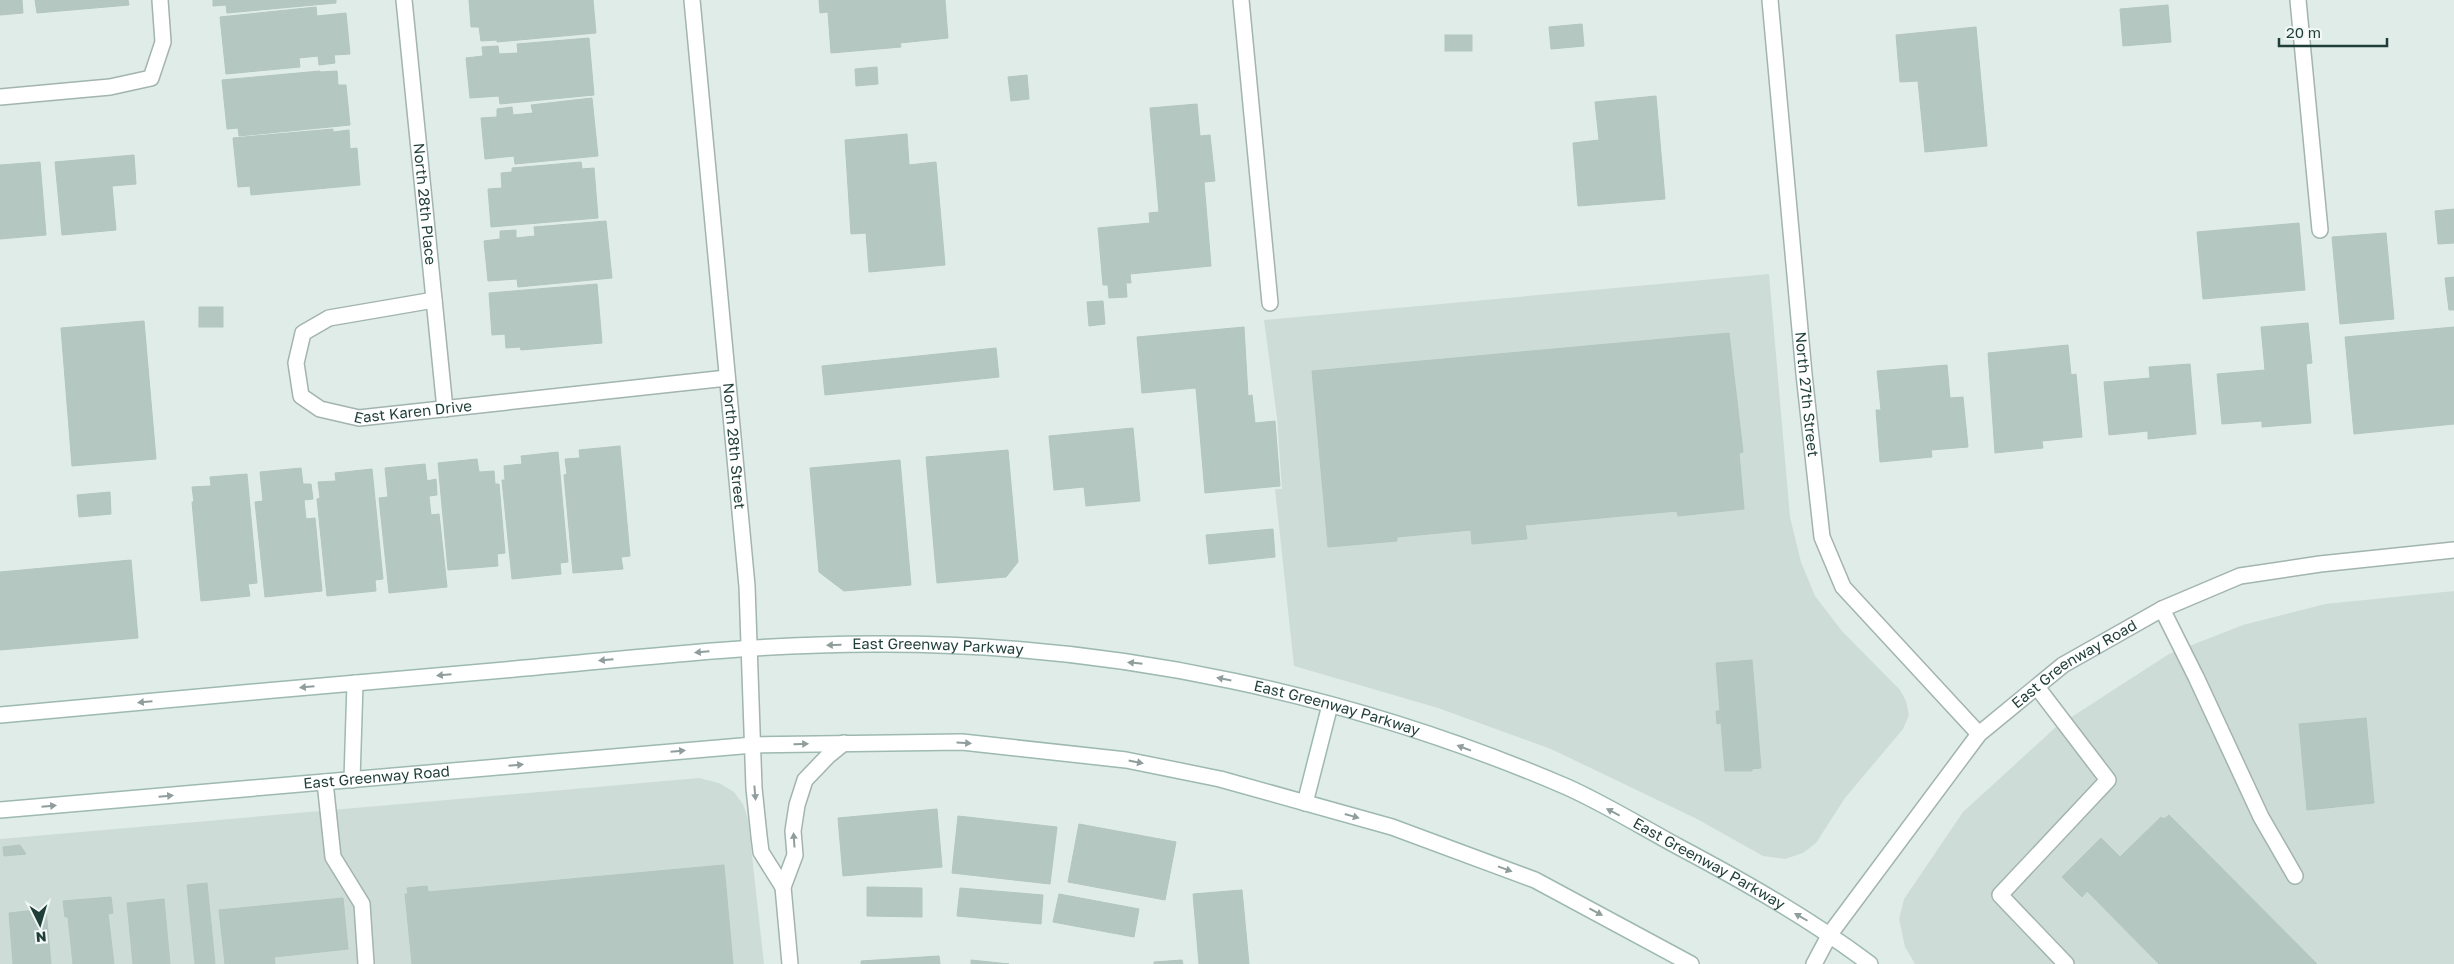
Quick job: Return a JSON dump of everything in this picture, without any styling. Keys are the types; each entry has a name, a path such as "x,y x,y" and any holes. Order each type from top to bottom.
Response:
{"street":[{"path":"0,97 110,87 151,78 163,42 160,0"},
{"name":"North 28th Place","path":"404,0 445,409"},
{"name":"North 28th Street","path":"692,0 747,586 754,788 762,852 783,887"},
{"path":"1242,0 1270,303"},
{"name":"North 27th Street","path":"1770,0 1804,374 1822,536 1843,587 1978,734"},
{"path":"2298,0 2320,230"},
{"name":"East Karen Drive","path":"434,300 329,318 303,333 296,363 301,396 320,409 359,418 727,378"},
{"name":"East Greenway Road","path":"1814,964 1830,934 1978,734 2063,665 2162,609 2240,576 2320,564 2454,550"},
{"path":"2162,609 2196,677 2261,818 2295,876"},
{"name":"East Greenway Parkway","path":"749,647 886,644 998,648 1158,666 1253,685 1412,728 1570,789 1709,863 1830,934 1870,964"},
{"path":"0,715 749,647"},
{"path":"352,780 355,683"},
{"path":"2037,687 2108,780 2000,895 2066,964"},
{"path":"1305,803 1330,705"},
{"path":"753,744 962,742 1126,760 1220,779 1392,827 1535,880 1691,964"},
{"name":"North 28th Street","path":"790,964 783,887 795,855 793,831 796,805 805,780 828,756 844,743"},
{"name":"East Greenway Road","path":"0,810 753,744"},
{"path":"325,782 334,857 362,904 366,964"}],"shaded area":[{"path":"1769,274 1790,517 1801,562 1815,596 1842,631 1900,690 1906,701 1909,715 1903,729 1845,798 1816,843 1803,853 1785,859 1763,856 1697,819 1551,749 1438,708 1294,666 1275,489 1282,489 1277,418 1264,320"},
{"path":"2454,591 2454,964 1915,964 1905,947 1899,919 1904,899 1963,812 2056,727 2169,654 2243,625 2325,604"},
{"path":"699,778 719,783 734,792 743,804 748,819 764,964 0,964 0,839"}],"building":[{"path":"0,0 22,0 23,13 0,15"},
{"path":"35,0 128,0 129,5 37,13"},
{"path":"213,0 336,0 336,3 227,13 226,5 213,6"},
{"path":"469,0 593,0 596,33 497,42 497,40 481,41 479,27 471,27"},
{"path":"819,0 945,0 948,38 900,43 901,47 831,53 828,12 820,13"},
{"path":"2168,5 2171,42 2123,46 2120,9"},
{"path":"316,7 317,16 346,13 350,54 334,55 335,63 319,65 318,56 299,58 300,67 226,74 220,17"},
{"path":"1582,24 1584,46 1551,49 1549,27"},
{"path":"1976,27 1987,146 1925,152 1918,81 1900,82 1896,35"},
{"path":"1445,35 1472,35 1472,51 1445,51"},
{"path":"589,38 594,95 500,104 499,96 470,98 466,58 483,56 482,47 498,46 499,54 518,53 517,44"},
{"path":"877,67 878,84 856,86 855,69"},
{"path":"337,71 338,85 346,85 350,125 239,136 238,128 227,129 222,80"},
{"path":"1027,75 1029,99 1011,101 1008,77"},
{"path":"1656,96 1665,199 1578,206 1573,143 1599,140 1595,102"},
{"path":"592,98 598,156 515,164 514,156 485,159 481,118 497,117 497,109 512,107 513,115 533,113 531,105"},
{"path":"1197,104 1200,136 1210,135 1215,181 1204,182 1211,266 1130,274 1131,283 1126,283 1127,297 1109,298 1108,285 1103,285 1098,228 1150,223 1149,213 1159,212 1150,108"},
{"path":"333,129 333,132 349,130 350,149 357,148 360,185 251,195 250,186 238,187 233,138"},
{"path":"907,134 909,165 936,162 945,265 869,272 866,233 851,234 845,140"},
{"path":"134,155 136,184 112,186 116,230 62,235 55,162"},
{"path":"40,162 46,235 0,239 0,165"},
{"path":"581,162 582,169 594,168 598,218 491,227 488,189 502,188 501,173 512,172 512,168"},
{"path":"2454,209 2454,243 2438,244 2435,211"},
{"path":"606,221 612,278 518,287 517,279 488,281 484,241 500,239 500,231 516,230 516,238 535,236 534,227"},
{"path":"2299,223 2305,290 2203,299 2197,232"},
{"path":"2386,233 2394,319 2340,324 2332,237"},
{"path":"2454,277 2454,310 2449,310 2445,278"},
{"path":"597,284 602,343 521,350 520,347 506,348 505,334 492,335 489,293"},
{"path":"1103,301 1105,324 1089,326 1087,302"},
{"path":"199,307 223,307 223,327 199,327"},
{"path":"144,321 156,459 72,466 61,328"},
{"path":"2308,323 2312,363 2306,364 2311,423 2262,427 2262,421 2222,424 2217,374 2265,370 2261,327"},
{"path":"1244,327 1248,396 1252,395 1255,423 1275,421 1280,486 1205,493 1196,388 1142,393 1137,337"},
{"path":"2454,327 2454,424 2354,434 2345,337"},
{"path":"1729,333 1743,452 1739,453 1744,509 1678,516 1677,511 1525,525 1527,539 1472,544 1471,530 1397,537 1397,541 1328,547 1312,371"},
{"path":"2068,345 2071,375 2076,374 2082,437 2042,441 2043,448 1995,453 1988,353"},
{"path":"996,348 999,377 825,395 822,366"},
{"path":"2190,364 2196,434 2148,439 2148,431 2109,435 2104,382 2150,378 2149,367"},
{"path":"1947,365 1950,398 1963,397 1968,447 1931,450 1932,457 1880,462 1876,410 1881,410 1877,371"},
{"path":"1133,428 1140,501 1086,506 1084,487 1054,490 1049,436"},
{"path":"620,446 630,556 621,557 623,569 573,573 564,475 567,474 565,459 580,458 579,450"},
{"path":"1008,450 1018,562 1006,577 937,583 926,457"},
{"path":"558,452 568,562 560,563 561,574 512,579 502,480 505,480 504,466 522,464 521,456"},
{"path":"477,459 479,472 494,471 495,484 499,484 505,553 497,554 498,566 448,570 438,463"},
{"path":"900,460 911,585 844,591 819,572 810,468"},
{"path":"425,464 427,481 436,479 437,495 429,496 431,515 439,514 447,587 389,593 379,498 388,497 385,468"},
{"path":"301,468 303,484 311,484 313,499 304,500 306,519 315,518 322,591 265,597 255,502 263,501 260,472"},
{"path":"372,469 383,579 375,580 376,591 327,596 317,499 320,498 318,482 336,481 335,473"},
{"path":"247,474 257,583 248,584 250,596 201,601 192,487 211,486 210,477"},
{"path":"110,492 111,514 79,517 77,495"},
{"path":"1273,529 1275,557 1209,564 1206,535"},
{"path":"131,560 138,638 0,650 0,572"},
{"path":"1752,660 1761,768 1752,769 1752,771 1725,771 1721,723 1717,724 1716,711 1720,711 1716,663"},
{"path":"2366,718 2374,803 2307,810 2299,724"},
{"path":"937,809 942,867 843,876 838,818"},
{"path":"2169,815 2317,964 2159,964 2087,891 2082,897 2062,877 2101,838 2120,857 2161,817 2164,819"},
{"path":"958,816 1057,827 1050,884 952,873"},
{"path":"1079,824 1176,842 1165,900 1068,882"},
{"path":"20,845 26,854 4,856 3,847"},
{"path":"724,865 733,964 412,964 405,894 408,894 407,888 427,886 428,892"},
{"path":"207,883 215,964 195,964 187,885"},
{"path":"867,887 922,888 922,917 867,916"},
{"path":"960,888 1043,895 1041,924 957,916"},
{"path":"1242,890 1249,964 1199,964 1193,894"},
{"path":"1059,894 1139,909 1134,937 1053,922"},
{"path":"111,897 113,913 108,914 114,964 73,964 68,917 65,917 63,901"},
{"path":"343,898 348,949 274,957 275,964 225,964 219,910"},
{"path":"164,899 170,964 133,964 127,903"},
{"path":"46,909 51,964 13,964 9,913"},
{"path":"939,956 940,964 861,964 861,961"},
{"path":"971,960 1009,964 971,964"},
{"path":"1182,960 1183,964 1154,964 1154,962"}]}
